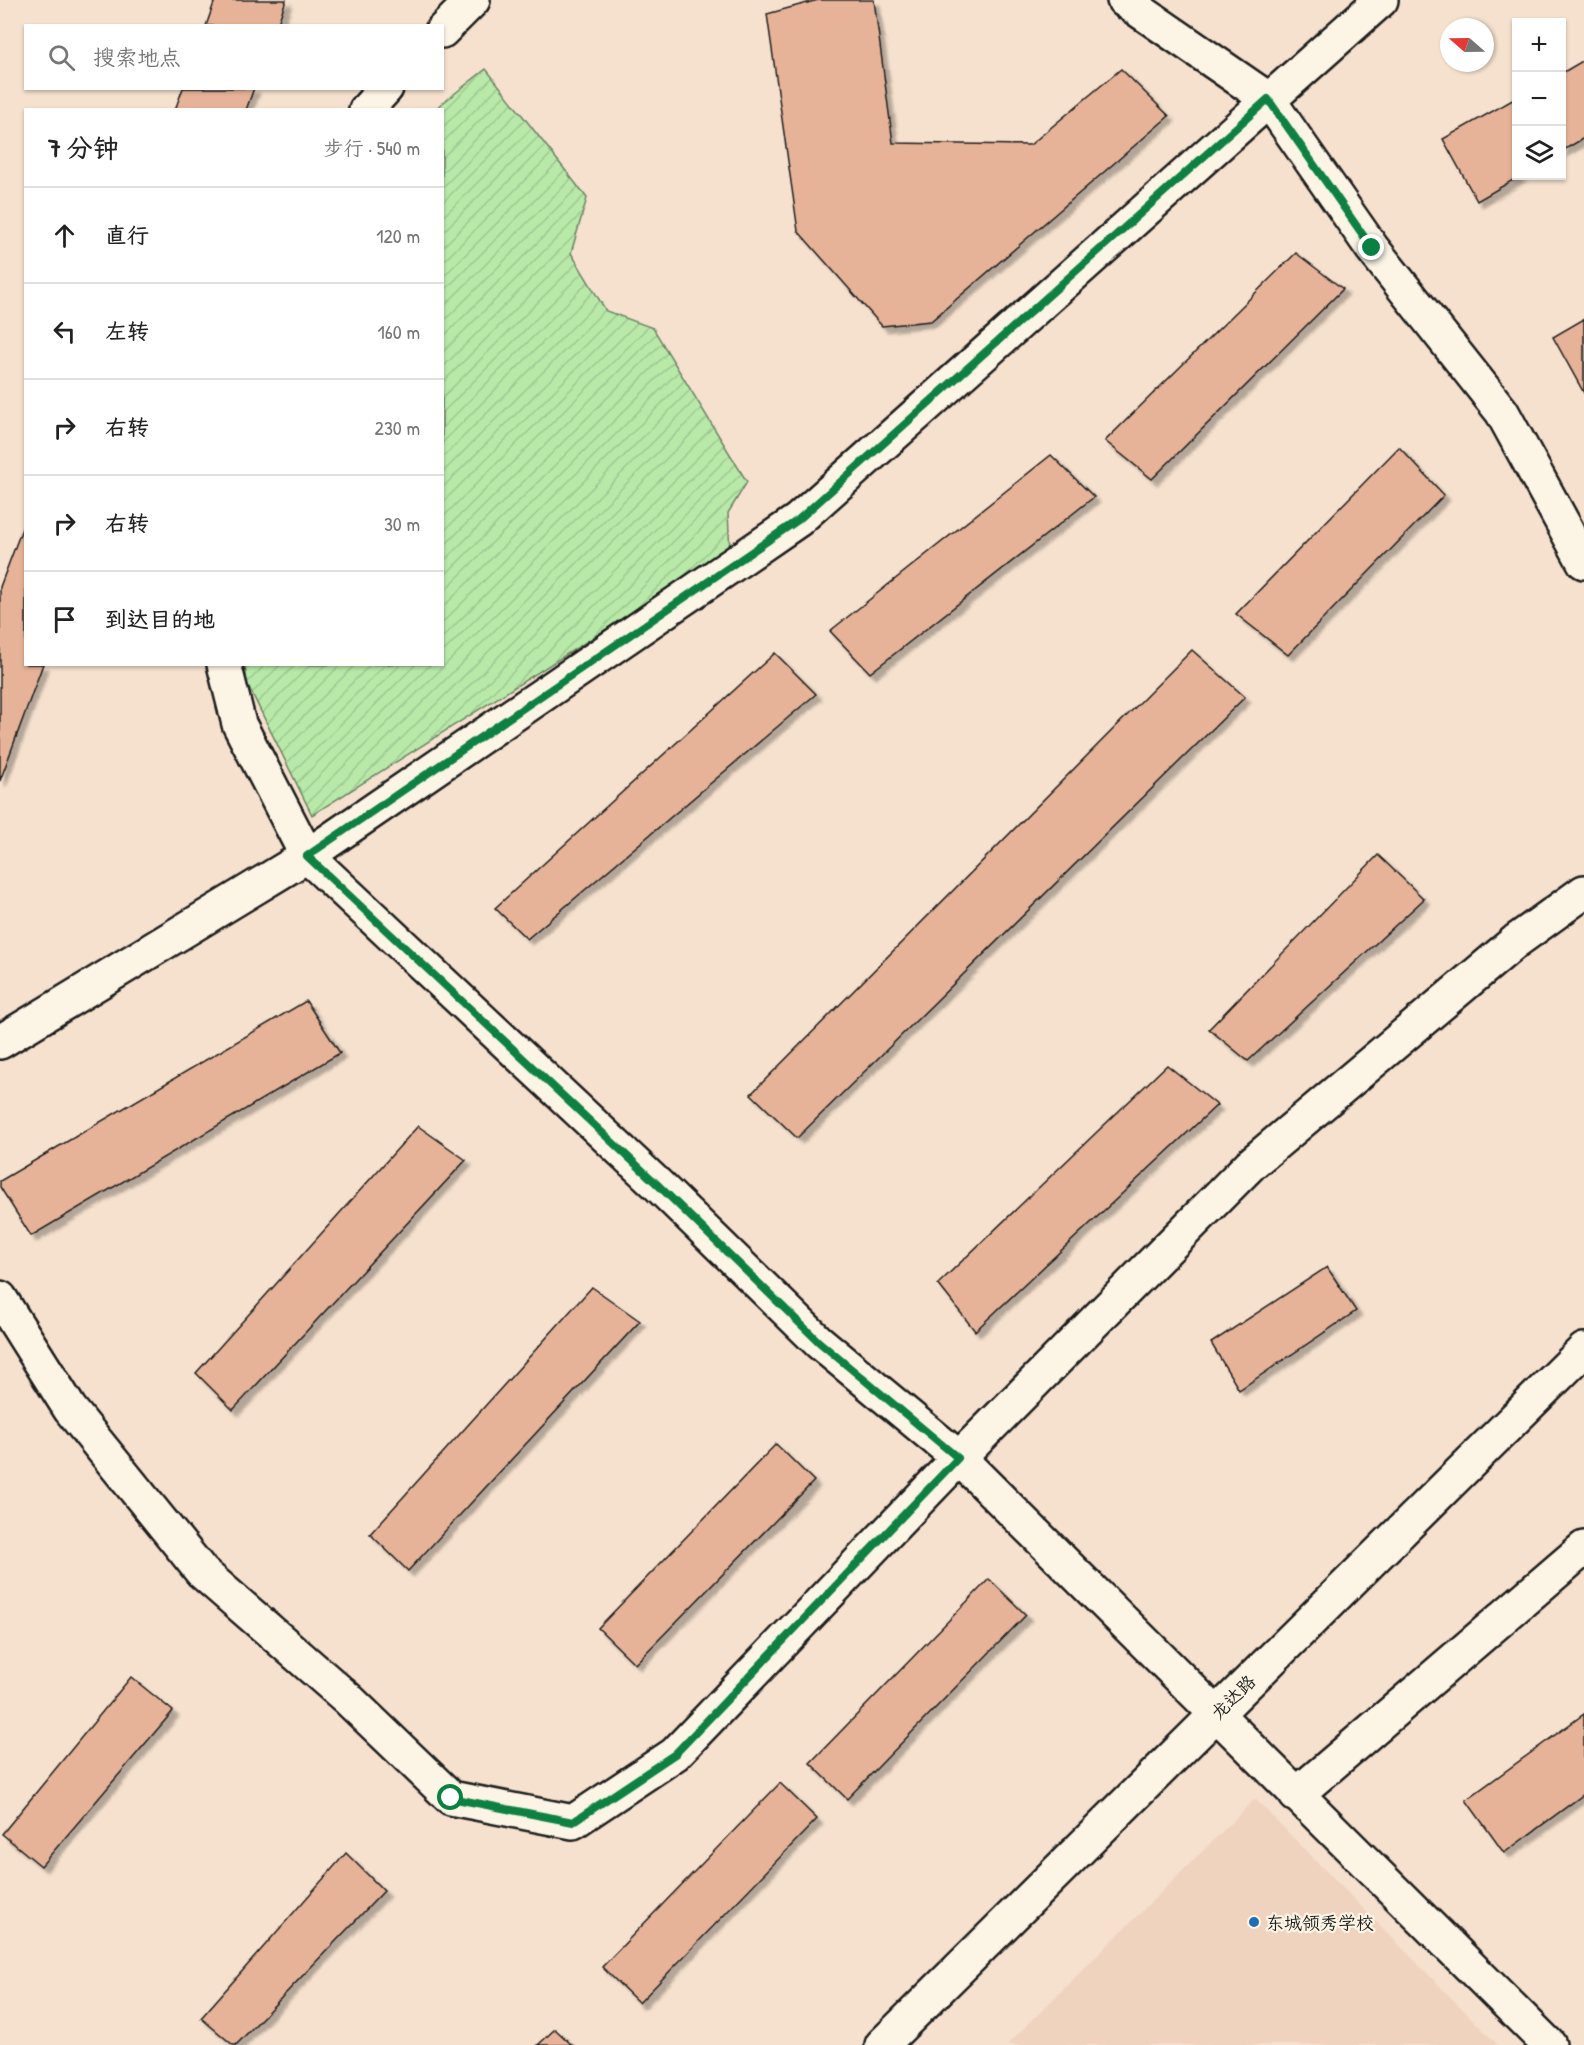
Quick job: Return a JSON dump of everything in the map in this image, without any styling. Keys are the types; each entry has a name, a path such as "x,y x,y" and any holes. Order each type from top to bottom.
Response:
{"street":[{"path":"444,29 473,0"},
{"path":"1124,0 1268,99 1372,248 1502,412 1584,562"},
{"path":"0,1042 307,856 798,520 1381,0"},
{"path":"368,108 384,90"},
{"path":"224,666 238,724 307,856 580,1111 819,1342 958,1458 1549,2045"},
{"path":"0,1298 70,1409 202,1572 348,1699 451,1798 573,1822 675,1754 958,1458 1251,1164 1516,941 1584,892"},
{"name":"龙达路","path":"882,2045 1584,1350"},
{"path":"1296,1795 1584,1548"}],"shaded area":[{"name":"东城领秀学校","path":"1255,1799 1498,2045 1007,2045"}],"green space":[{"path":"486,69 587,198 571,253 606,311 653,328 747,482 728,513 730,551 312,815 247,683 245,666 444,666 444,108 436,108"}],"building":[{"path":"215,0 286,0 278,24 207,24"},
{"path":"818,0 874,0 893,143 1030,145 1121,69 1169,116 931,321 882,326 798,231 767,14"},
{"path":"1584,60 1584,138 1566,149 1566,72"},
{"path":"182,90 253,90 247,108 176,108"},
{"path":"1512,100 1513,180 1477,201 1443,139"},
{"path":"1296,253 1343,289 1152,479 1105,441"},
{"path":"1584,319 1584,393 1553,337"},
{"path":"1399,447 1444,495 1288,655 1236,614"},
{"path":"1051,455 1094,497 870,673 830,631"},
{"path":"24,523 24,666 42,666 0,781 0,587"},
{"path":"1192,650 1245,697 797,1138 751,1094"},
{"path":"775,653 816,694 527,939 495,908"},
{"path":"1378,855 1424,899 1248,1061 1209,1029"},
{"path":"306,1001 340,1053 31,1236 0,1187 0,1181"},
{"path":"1167,1065 1217,1105 975,1331 938,1284"},
{"path":"418,1126 466,1160 233,1410 196,1373"},
{"path":"1327,1267 1356,1311 1239,1390 1211,1343"},
{"path":"592,1287 640,1321 408,1571 370,1534"},
{"path":"776,1444 814,1481 635,1664 598,1628"},
{"path":"989,1579 1026,1615 847,1799 810,1763"},
{"path":"131,1677 173,1711 41,1866 2,1834"},
{"path":"1584,1714 1584,1794 1504,1853 1466,1800"},
{"path":"780,1783 817,1819 639,2003 602,1967"},
{"path":"346,1853 384,1891 236,2045 233,2045 201,2018"},
{"path":"555,2029 572,2045 538,2045"}],"place":[{"name":"东城领秀学校","path":"1254,1922"}],"route":[{"path":"451,1798 573,1822 675,1754 958,1458 819,1342 658,1185 307,856 798,520 1268,99 1372,248"}]}
